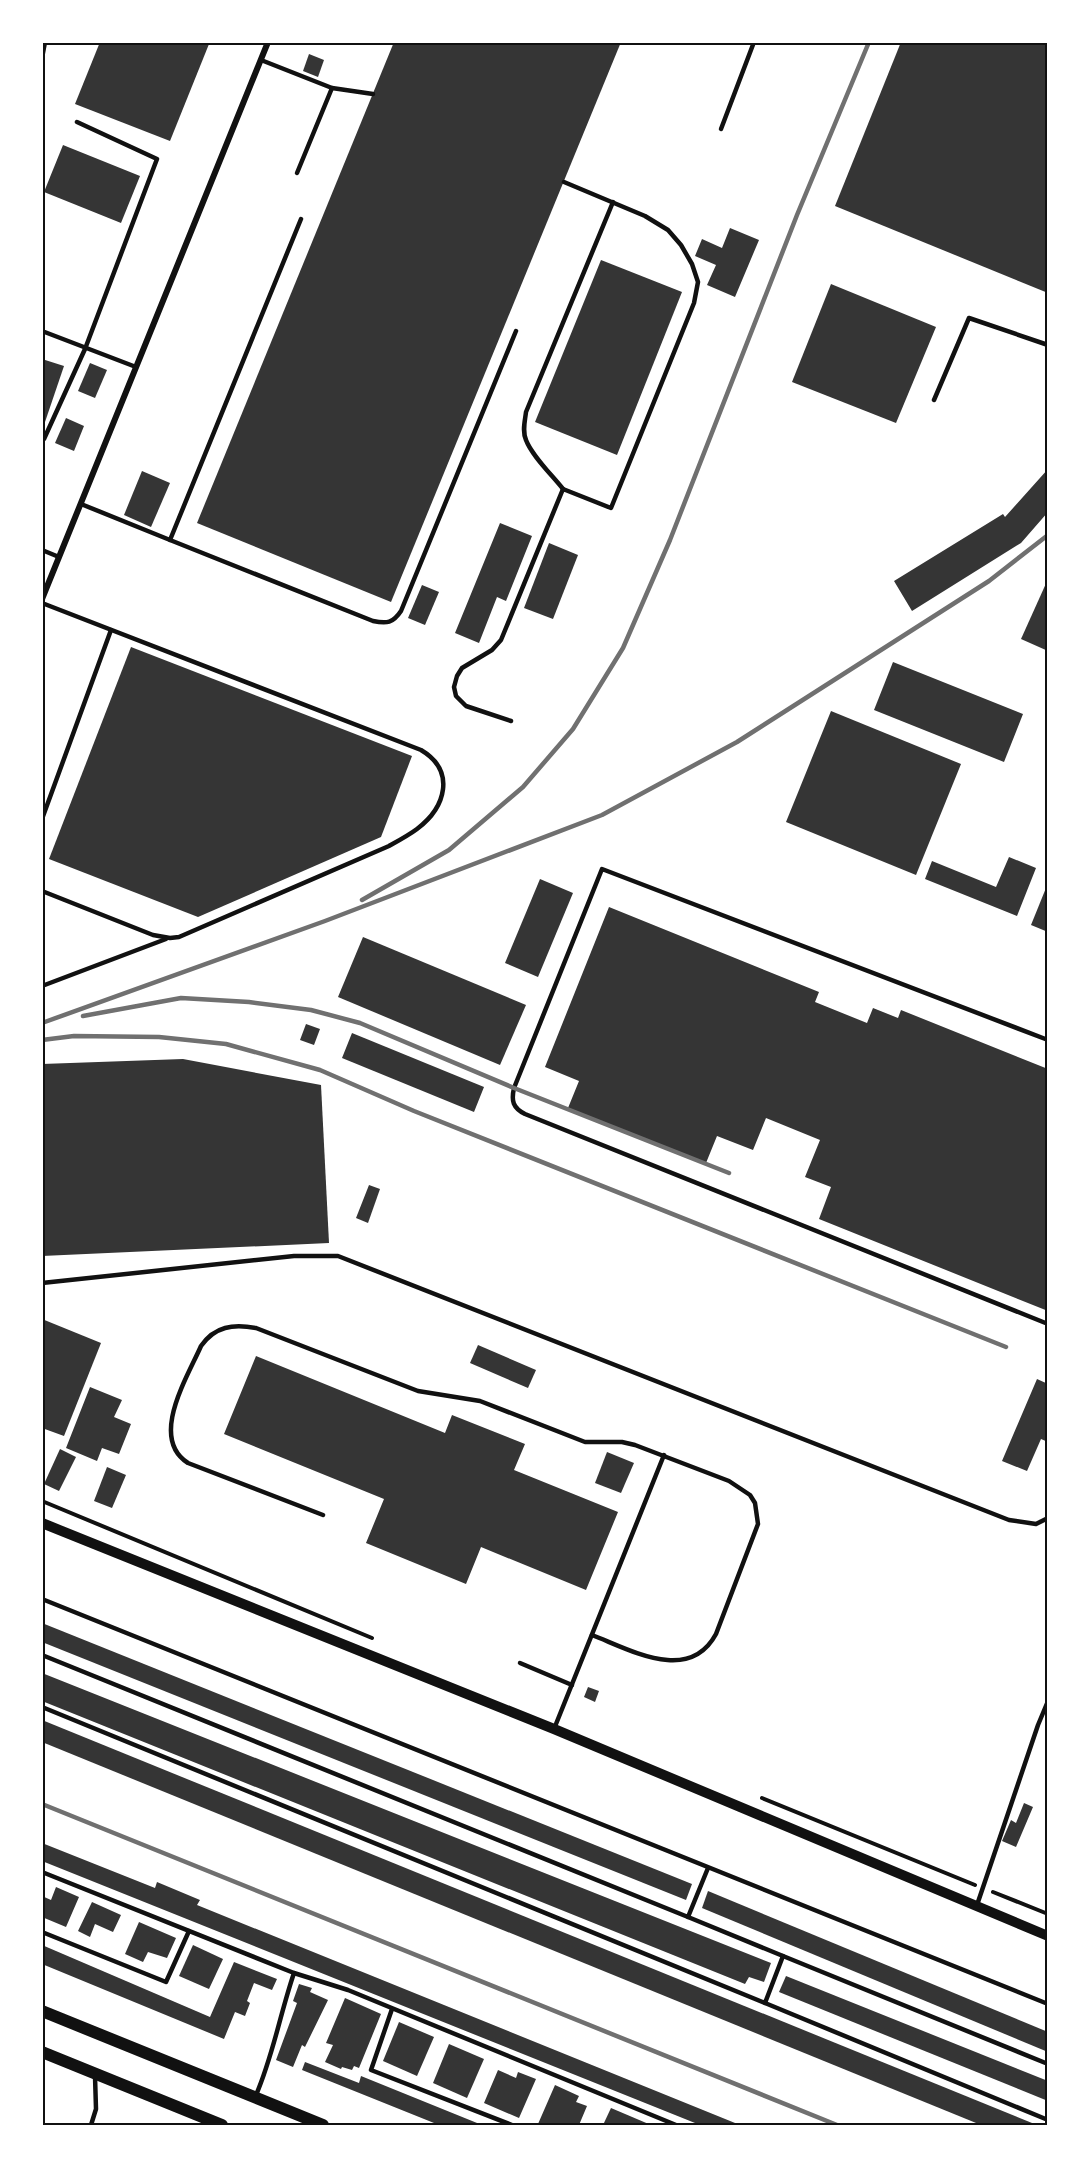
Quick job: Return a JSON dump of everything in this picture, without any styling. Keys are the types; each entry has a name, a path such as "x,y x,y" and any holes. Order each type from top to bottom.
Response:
{"main road":[{"path":"42,2011 323,2125"},
{"path":"42,2052 222,2125"}],"street":[{"path":"42,601 268,42"},
{"path":"42,1523 554,1729 1048,1936"}],"lane":[{"path":"42,58 45,42"},
{"path":"721,129 754,42"},
{"path":"261,60 332,88 373,94"},
{"path":"297,173 332,88"},
{"path":"42,441 85,349 157,159 77,122"},
{"path":"564,182 613,202 645,216 668,230 681,245 692,264 698,282 694,303 611,508 563,489 530,448 525,439 524,426 526,412 613,202"},
{"path":"170,540 301,219"},
{"path":"934,400 969,318 1048,345"},
{"path":"42,331 135,368"},
{"path":"81,504 374,621 389,623 396,619 401,611 516,331"},
{"path":"511,721 466,706 456,696 454,687 462,668 492,651 501,640 563,489"},
{"path":"42,550 59,557"},
{"path":"42,601 421,750 441,767 444,780 437,806 427,819 418,828 389,846 179,937 170,938 42,986"},
{"path":"42,819 111,630"},
{"path":"1048,1040 602,869 512,1097 517,1110 525,1114 1048,1324"},
{"path":"42,891 153,935 170,938"},
{"path":"42,1283 294,1256 338,1256 1009,1520 1036,1524 1048,1518"},
{"path":"322,1515 188,1463 179,1457 173,1448 171,1436 174,1409 201,1346 207,1337 217,1330 229,1326 263,1330 418,1391 480,1401 585,1442 597,1444 622,1442 664,1455 729,1481 750,1495 755,1503 758,1524 710,1645 691,1658 678,1661 648,1657 592,1635"},
{"path":"554,1729 664,1455"},
{"path":"42,1599 1048,2004"},
{"path":"42,1655 1048,2064"},
{"path":"520,1662 573,1684"},
{"path":"976,1907 1048,1701"},
{"path":"42,1707 1048,2120"},
{"path":"688,1917 708,1868"},
{"path":"42,1872 294,1973 348,1990 676,2125"},
{"path":"42,1932 166,1982 189,1931"},
{"path":"765,2003 783,1956"},
{"path":"255,2098 266,2070 280,2013 294,1973"},
{"path":"392,2009 371,2070 512,2125"},
{"path":"91,2125 96,2109 95,2074"}],"building":[{"path":"100,42 209,44 170,141 75,104"},
{"path":"394,42 621,42 391,602 197,523"},
{"path":"901,42 1048,42 1048,293 835,206"},
{"path":"309,54 324,60 318,77 303,71"},
{"path":"63,145 140,176 121,223 44,192"},
{"path":"730,228 759,240 735,297 707,285 716,265 695,256 702,239 722,248"},
{"path":"601,260 682,292 617,455 535,422"},
{"path":"831,284 936,327 896,423 792,382"},
{"path":"42,359 64,366 45,422 42,421"},
{"path":"90,363 107,370 95,398 78,391"},
{"path":"66,418 84,426 74,451 55,443"},
{"path":"1048,469 1048,512 1021,543 912,611 894,581 1003,514 1005,517"},
{"path":"142,471 170,483 151,527 124,515"},
{"path":"500,523 532,536 506,601 497,597 479,643 455,633"},
{"path":"549,543 578,555 553,619 524,608"},
{"path":"1048,579 1048,651 1021,639"},
{"path":"422,585 439,592 425,625 408,618"},
{"path":"131,647 412,756 381,837 198,917 49,859"},
{"path":"893,662 1023,714 1004,762 874,710"},
{"path":"831,711 961,764 916,875 786,822"},
{"path":"1009,857 1036,868 1017,916 925,879 932,861 996,887"},
{"path":"540,879 573,893 538,977 505,963"},
{"path":"1048,883 1048,932 1031,925"},
{"path":"609,907 819,992 815,1002 867,1023 873,1008 898,1018 901,1010 1048,1069 1048,1311 819,1219 831,1187 805,1177 820,1140 766,1118 753,1150 717,1136 706,1163 568,1108 579,1081 545,1067"},
{"path":"363,937 526,1005 500,1065 338,997"},
{"path":"306,1024 320,1029 314,1045 300,1040"},
{"path":"352,1033 484,1087 474,1112 342,1058"},
{"path":"183,1059 321,1085 329,1243 42,1256 42,1064"},
{"path":"369,1185 380,1189 368,1223 356,1218"},
{"path":"42,1319 101,1343 64,1436 42,1428"},
{"path":"478,1345 536,1370 528,1388 470,1363"},
{"path":"256,1356 445,1433 452,1415 525,1444 514,1470 618,1512 586,1590 481,1547 466,1584 366,1543 384,1499 224,1434"},
{"path":"1037,1379 1048,1384 1048,1442 1041,1439 1027,1471 1002,1461"},
{"path":"90,1387 122,1400 114,1417 131,1424 119,1454 102,1448 97,1461 66,1448"},
{"path":"60,1449 76,1457 59,1491 44,1484"},
{"path":"607,1452 634,1463 621,1493 595,1483"},
{"path":"107,1467 126,1475 112,1508 94,1501"},
{"path":"42,1623 692,1884 686,1900 42,1642"},
{"path":"42,1673 771,1963 764,1982 749,1977 745,1984 42,1701"},
{"path":"588,1687 599,1691 595,1702 584,1697"},
{"path":"42,1720 1037,2125 981,2125 42,1742"},
{"path":"1024,1803 1033,1807 1016,1847 1002,1841 1011,1820 1016,1823"},
{"path":"42,1843 155,1888 157,1882 200,1900 197,1905 740,2125 700,2125 42,1861"},
{"path":"56,1887 79,1897 66,1927 42,1917 42,1896 51,1900"},
{"path":"708,1891 1048,2032 1048,2052 702,1908"},
{"path":"92,1902 121,1915 113,1932 95,1924 90,1937 78,1931"},
{"path":"139,1922 176,1938 167,1958 148,1952 143,1962 125,1954"},
{"path":"42,1945 210,2017 234,1962 277,1979 272,1990 254,1983 247,2001 250,2003 245,2016 235,2012 224,2039 42,1964"},
{"path":"193,1945 223,1959 209,1989 179,1976"},
{"path":"786,1976 1048,2081 1048,2101 779,1992"},
{"path":"299,1984 312,1988 310,1992 328,2000 305,2047 302,2045 293,2067 276,2060 297,2003 293,2001"},
{"path":"345,1998 381,2014 359,2068 354,2066 352,2070 342,2067 341,2069 325,2062 333,2045 326,2043"},
{"path":"399,2022 434,2037 417,2076 383,2061"},
{"path":"449,2044 484,2059 467,2098 433,2083"},
{"path":"305,2062 359,2083 361,2076 482,2125 439,2125 302,2070"},
{"path":"498,2070 516,2078 518,2072 536,2079 519,2118 484,2103"},
{"path":"555,2085 579,2096 576,2102 587,2106 579,2125 538,2124"},
{"path":"611,2108 651,2125 603,2125"}],"railway":[{"path":"362,900 449,850 523,787 573,729 623,648 670,540 797,215 869,42"},
{"path":"42,1023 325,921 602,815 737,742 989,581 1048,535"},
{"path":"83,1016 181,998 249,1002 311,1010 360,1023 514,1088 729,1173"},
{"path":"42,1040 74,1036 159,1037 226,1044 320,1070 414,1111 1006,1347"},
{"path":"42,1804 837,2125"}]}
